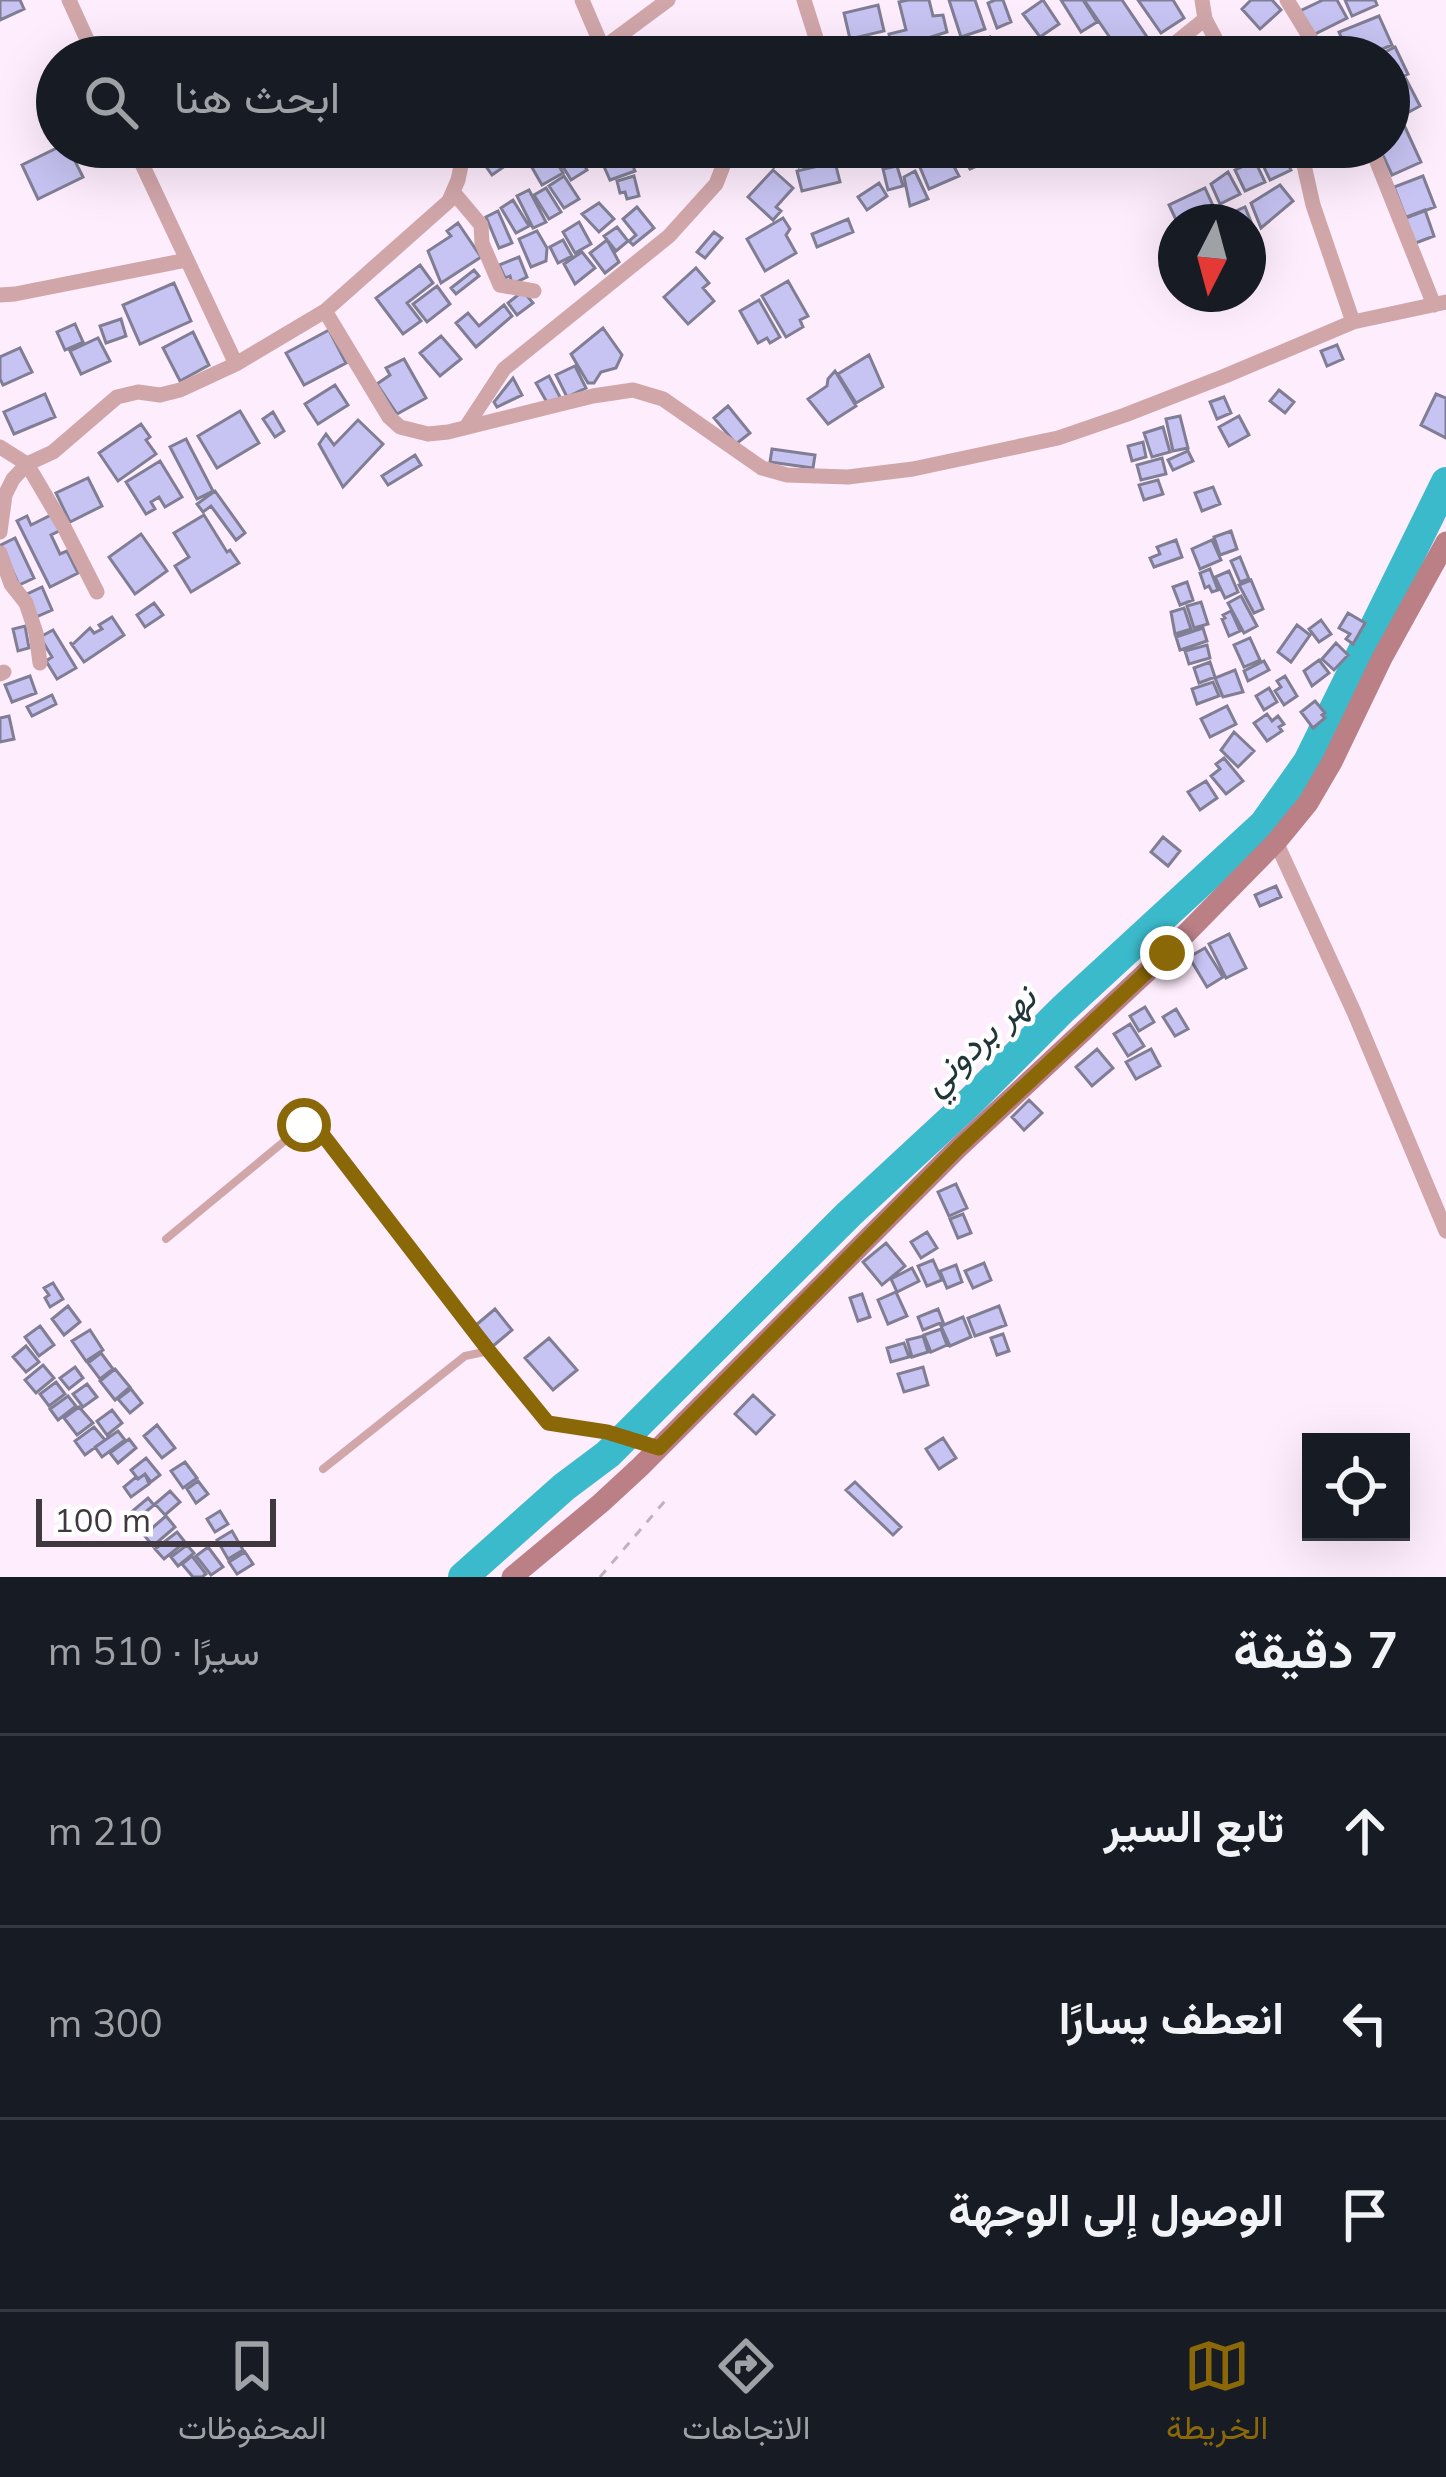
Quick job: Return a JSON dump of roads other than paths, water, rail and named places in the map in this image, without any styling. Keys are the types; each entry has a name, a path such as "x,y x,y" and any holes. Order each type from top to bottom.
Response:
{"street":[{"path":"70,0 86,36"},
{"path":"582,0 592,36"},
{"path":"620,36 668,0"},
{"path":"804,0 815,36"},
{"path":"1202,0 1204,19 1213,36"},
{"path":"1287,0 1309,36"},
{"path":"1183,36 1204,19"},
{"path":"144,168 236,364"},
{"path":"0,532 5,495 27,464 53,452 117,398 180,390 236,364 325,311 436,214 454,193 460,168"},
{"path":"466,427 504,369 669,236 716,184 722,168"},
{"path":"1305,168 1353,322"},
{"path":"325,311 378,401 400,427 428,434 633,390 663,398 762,468 787,475 848,477 913,469 1058,438 1353,322 1440,304 1379,168"},
{"path":"454,193 481,225 482,243 500,285 534,291"},
{"path":"0,295 188,260"},
{"path":"0,447 27,464 97,592"},
{"path":"512,1577 601,1503 652,1445 1167,953 1276,842 1331,763 1446,542"},
{"path":"0,553 11,584 26,603 40,663"},
{"path":"1276,842 1446,1231"}],"lane":[{"path":"166,1239 304,1125 316,1126 548,1423 652,1445"},
{"path":"323,1468 465,1356 489,1351"}],"waterway":[{"name":"نهر بردوني","path":"463,1577 608,1454 849,1214 1264,824 1308,762 1446,482"}]}
